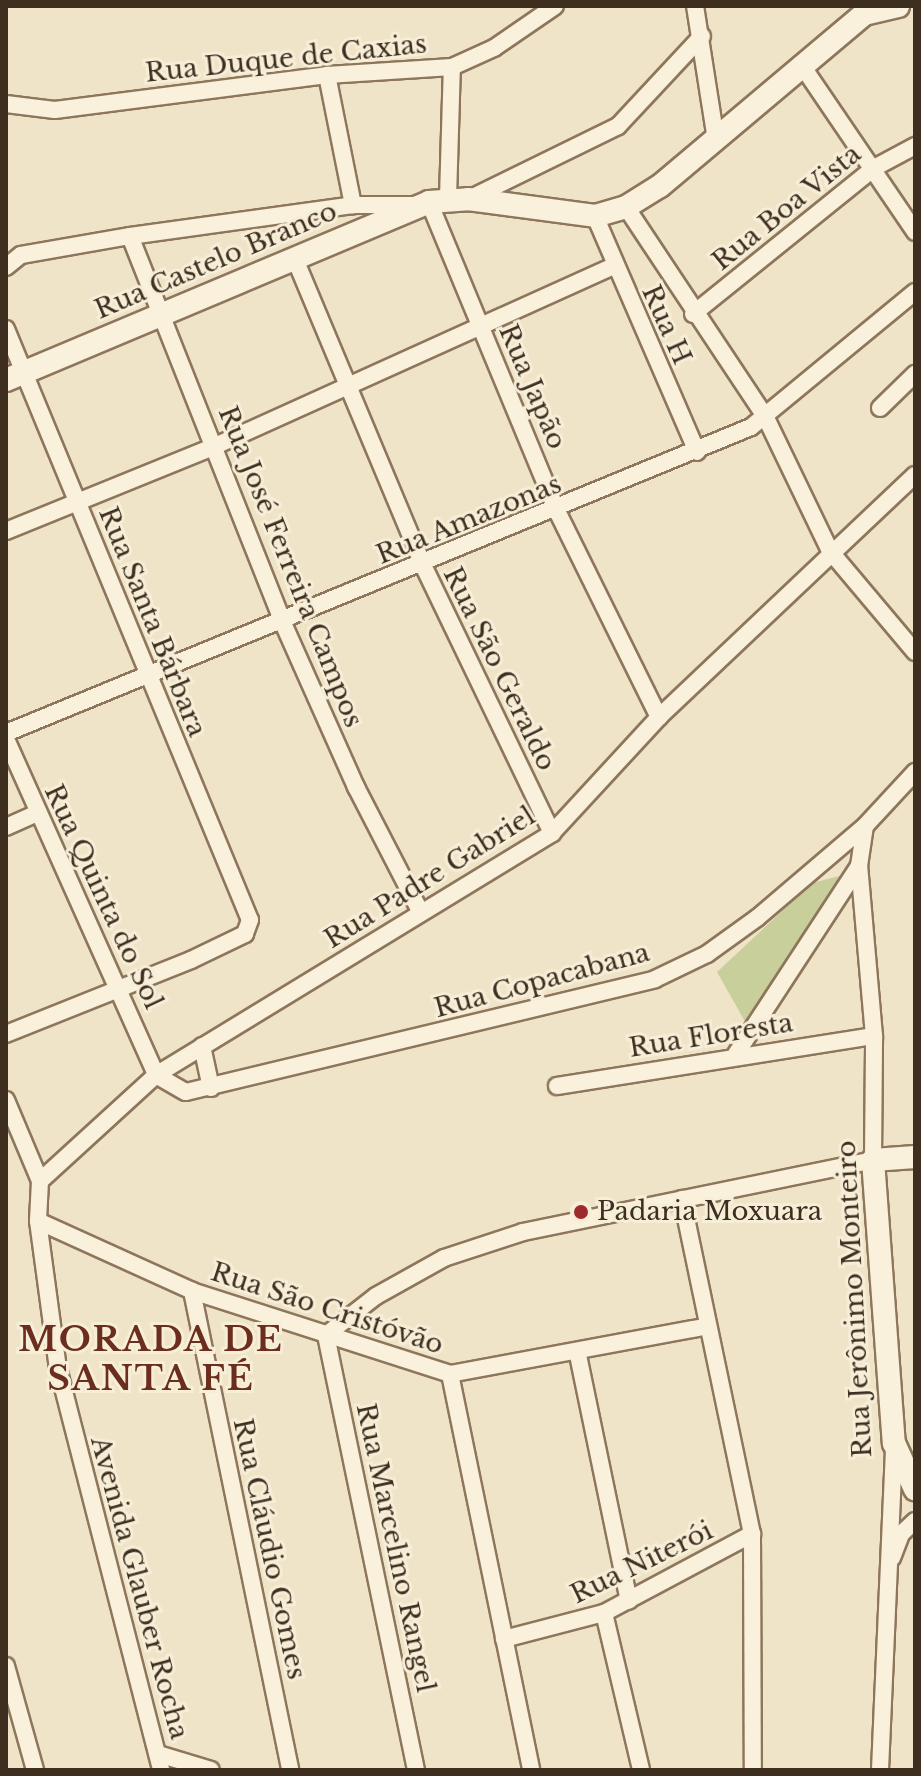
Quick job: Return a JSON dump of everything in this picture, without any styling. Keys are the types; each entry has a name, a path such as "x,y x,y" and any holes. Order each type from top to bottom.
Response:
{"street":[{"name":"Rua Duque de Caxias","path":"6,104 55,110 327,75 452,67 494,48 555,6"},
{"path":"695,6 716,140"},
{"path":"6,267 14,252 353,205 440,201 595,216 626,207 716,140 861,10 898,6"},
{"path":"440,201 618,126 702,36"},
{"path":"801,64 915,232"},
{"name":"Rua Japão","path":"452,67 440,201 481,328 557,511 659,717"},
{"path":"327,75 353,205"},
{"name":"Rua Boa Vista","path":"693,314 874,168 915,146"},
{"name":"Rua Castelo Branco","path":"15,377 440,201"},
{"path":"626,207 693,314 766,418 830,551 915,652"},
{"name":"Rua H","path":"595,216 697,452"},
{"name":"Rua José Ferreira Campos","path":"130,236 283,623 356,787 420,911"},
{"name":"Rua São Geraldo","path":"295,259 422,563 552,833"},
{"path":"6,531 215,446 614,266"},
{"name":"Rua Amazonas","path":"6,736 697,452 766,418 915,292"},
{"name":"Rua Santa Bárbara","path":"6,329 15,377 77,503 250,920 245,934 122,990"},
{"path":"880,408 915,374"},
{"name":"Rua Padre Gabriel","path":"40,1181 156,1075 552,833 659,717 830,551 915,475"},
{"name":"Rua Quinta do Sol","path":"6,736 38,813 122,990 156,1075"},
{"name":"Rua Copacabana","path":"156,1075 173,1089 211,1088 655,979 707,954 757,918 865,826 915,772"},
{"path":"6,827 38,813"},
{"name":"Rua Jerônimo Monteiro","path":"865,826 859,866 874,1036 873,1160 894,1443 885,1579 880,1770"},
{"path":"736,1054 859,866"},
{"path":"6,1034 122,990"},
{"name":"Rua Floresta","path":"557,1086 736,1054 874,1036"},
{"path":"202,1046 211,1088"},
{"path":"6,1100 40,1181"},
{"path":"326,1335 376,1296 444,1258 523,1232 873,1160 915,1157"},
{"name":"Avenida Glauber Rocha","path":"40,1181 38,1221 58,1368 159,1762"},
{"path":"682,1199 752,1534 753,1770"},
{"name":"Rua São Cristóvão","path":"38,1221 192,1291 450,1374 578,1355 708,1326"},
{"name":"Rua Cláudio Gomes","path":"192,1291 290,1770"},
{"name":"Rua Marcelino Rangel","path":"326,1335 416,1770"},
{"path":"578,1355 629,1601"},
{"path":"450,1374 531,1770"},
{"path":"894,1443 915,1489"},
{"path":"885,1579 901,1534 915,1521"},
{"name":"Rua Niterói","path":"504,1639 604,1613 752,1534"},
{"path":"604,1613 641,1770"},
{"path":"6,1666 35,1770"},
{"path":"159,1762 211,1770"}],"green space":[{"path":"843,875 747,1025 717,972 812,883"}],"place":[{"name":"Padaria Moxuara","path":"581,1212"}],"district":[{"name":"MORADA DE SANTA FÉ","path":"151,1358"}]}
